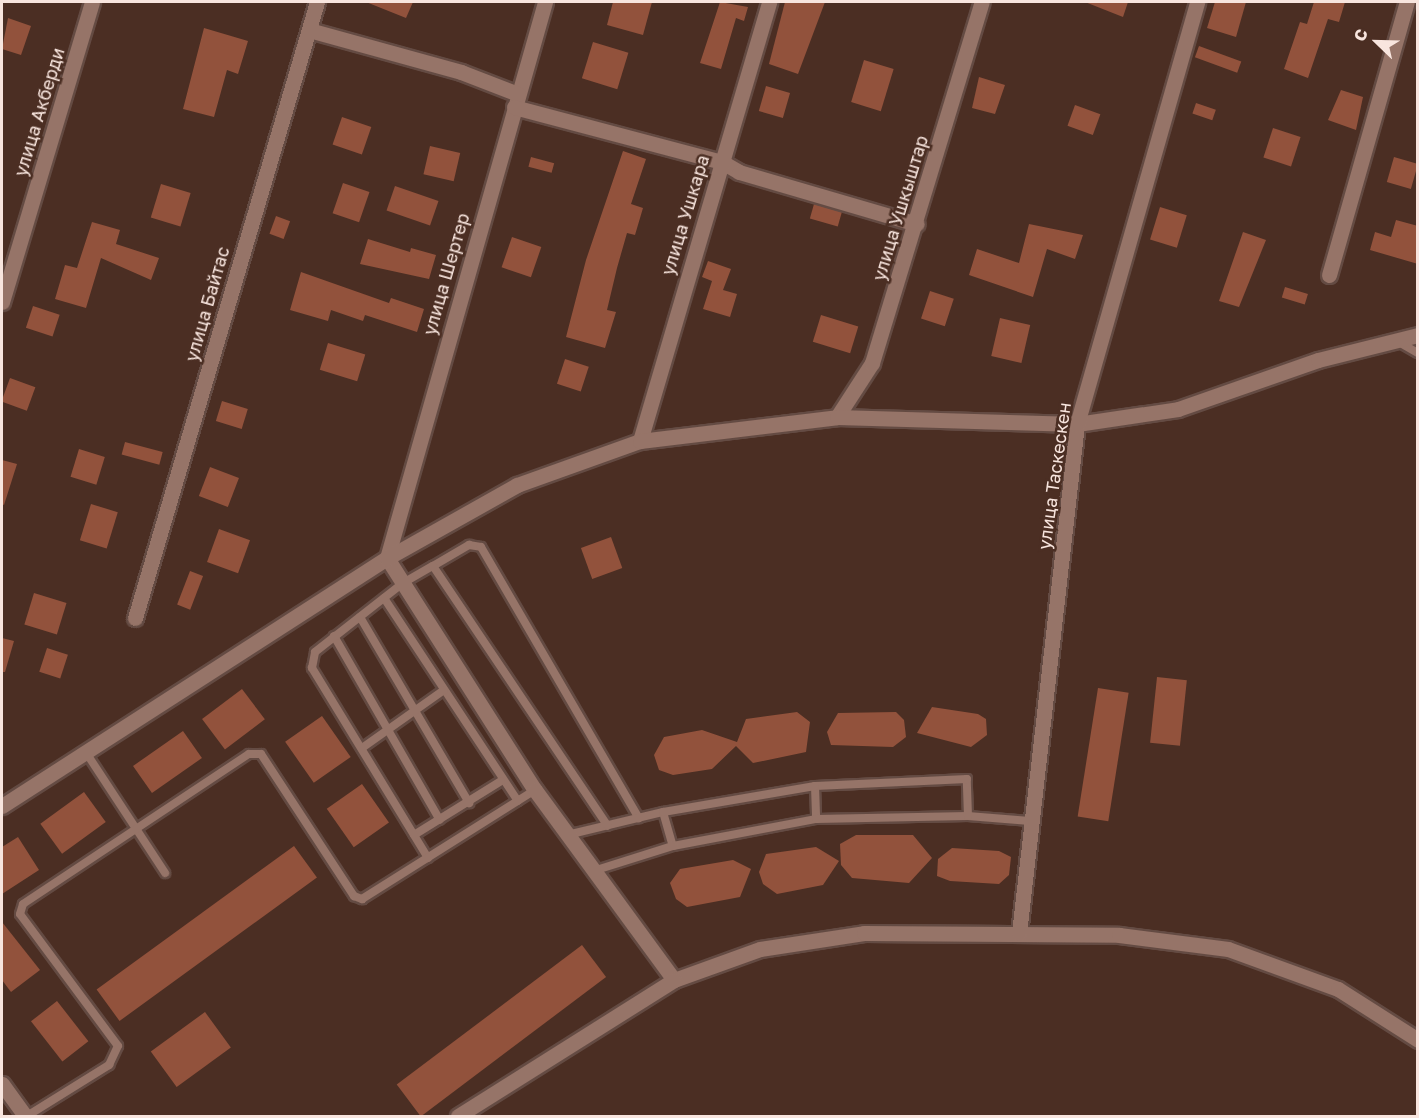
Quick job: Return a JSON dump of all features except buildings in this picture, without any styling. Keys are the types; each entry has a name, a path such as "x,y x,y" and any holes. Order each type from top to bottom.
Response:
{"street":[{"name":"улица Акберди","path":"2,302 92,2"},
{"name":"улица Байтас","path":"135,618 317,2"},
{"name":"улица Шертер","path":"387,558 545,2"},
{"name":"улица Ушкара","path":"640,441 769,2"},
{"name":"улица Ушкыштар","path":"837,417 872,363 917,224 982,2"},
{"name":"улица Таскескен","path":"1020,933 1030,821 1042,753 1077,424 1197,2"},
{"path":"1329,275 1407,2"},
{"path":"309,30 461,72 516,100 722,162 739,172 917,224"},
{"path":"2,806 84,750 387,558 517,485 640,441 837,417 1077,424 1178,410 1318,360 1418,335"},
{"path":"387,558 535,790 674,980"},
{"path":"458,1116 674,980 760,949 864,933 1119,935 1228,949 1338,989 1418,1041"},
{"path":"2,1084 26,1116"}],"lane":[{"path":"1396,340 1418,353"},
{"path":"428,858 312,668 315,652 334,636 403,583 468,544 481,547 639,818"},
{"path":"433,566 608,826"},
{"path":"384,598 501,781 518,801"},
{"path":"360,617 469,803"},
{"path":"334,636 440,820"},
{"path":"362,748 444,690"},
{"path":"84,750 135,831 165,873"},
{"path":"26,1116 109,1065 118,1046 20,914 23,904 249,754 261,754 354,896 362,899 535,790"},
{"path":"567,835 663,812 815,786 967,779 968,816"},
{"path":"414,835 469,803 501,781"},
{"path":"815,786 816,819"},
{"path":"663,812 674,846"},
{"path":"593,871 674,846 816,819 968,816 1030,821"}]}
